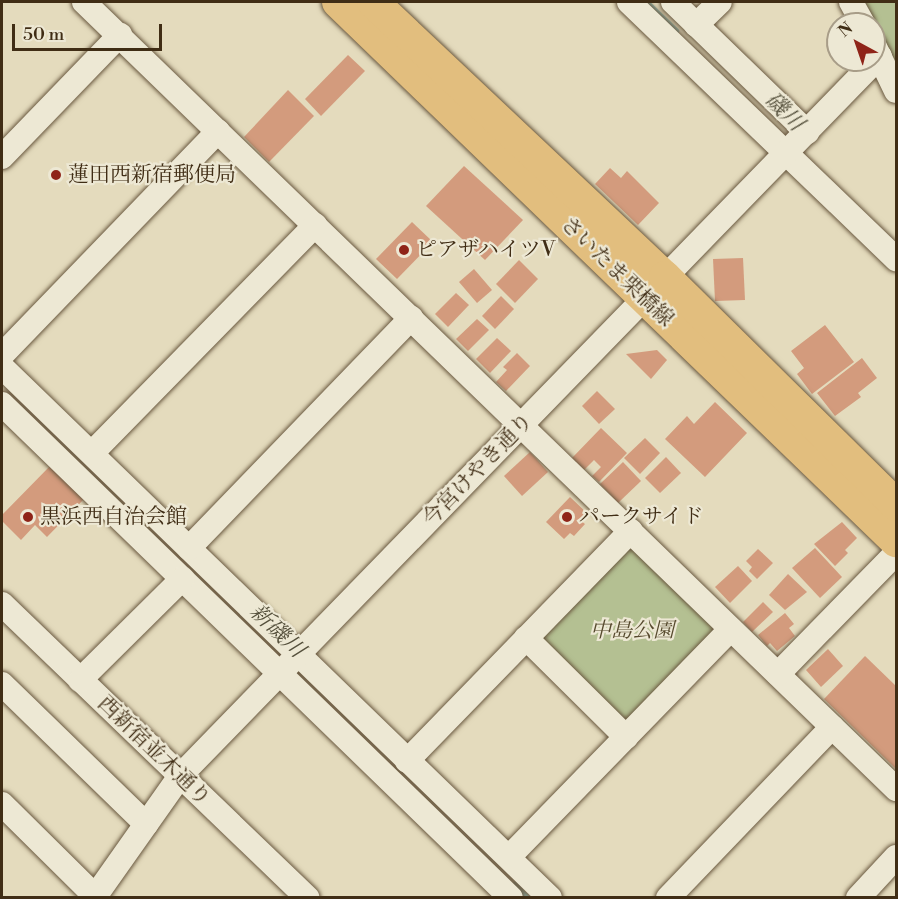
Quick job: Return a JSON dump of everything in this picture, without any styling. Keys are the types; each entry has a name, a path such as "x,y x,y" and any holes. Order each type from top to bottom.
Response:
{"main road":[{"name":"さいたま栗橋線","path":"338,2 897,505"},
{"name":"さいたま栗橋線","path":"373,2 655,288 897,541"}],"street":[{"path":"84,2 897,789"},
{"path":"629,2 897,259"},
{"path":"673,2 807,132"},
{"path":"696,25 720,2"},
{"path":"2,157 120,35"},
{"path":"886,69 897,91"},
{"name":"今宮けやき通り","path":"95,897 180,776 807,132 859,72"},
{"path":"2,355 218,131"},
{"path":"92,453 315,225"},
{"path":"189,548 411,318"},
{"path":"2,367 550,897"},
{"path":"2,404 511,897"},
{"path":"407,761 631,531"},
{"path":"778,674 897,553"},
{"path":"80,680 182,579"},
{"name":"西新宿並木通り","path":"2,603 306,897"},
{"path":"509,857 731,629"},
{"path":"526,638 626,737"},
{"path":"2,684 146,824"},
{"path":"668,897 832,727"},
{"path":"2,804 95,897"},
{"path":"858,897 897,857"}],"green space":[{"path":"864,2 896,2 896,71 886,49 886,12 869,12"},
{"name":"中島公園","path":"629,549 633,549 713,627 712,634 623,723 540,639"}],"building":[{"path":"348,55 365,71 321,116 305,99"},
{"path":"288,90 314,116 269,162 244,137"},
{"path":"464,166 523,220 485,260 426,206"},
{"path":"610,168 621,178 627,171 659,203 638,225 595,184"},
{"name":"ピアザハイツV","path":"412,222 433,242 397,279 376,259"},
{"path":"743,258 745,300 715,301 713,259"},
{"path":"519,260 538,279 515,303 496,284"},
{"path":"474,269 492,290 477,303 459,282"},
{"path":"456,293 469,305 448,327 435,314"},
{"path":"501,296 514,309 495,329 482,316"},
{"path":"477,319 489,330 468,351 456,339"},
{"path":"825,325 854,362 812,394 797,374 804,368 791,351"},
{"path":"497,338 511,351 490,373 476,359"},
{"path":"657,350 667,360 651,379 626,354"},
{"path":"517,353 530,366 506,391 496,382 507,370 503,367"},
{"path":"862,358 877,378 858,393 861,397 835,416 817,393"},
{"path":"597,391 615,409 599,424 582,406"},
{"path":"715,402 747,433 705,477 665,439 687,416 694,424"},
{"path":"601,428 627,453 599,482 592,476 601,467 594,460 584,470 572,458"},
{"path":"645,438 660,453 640,474 624,458"},
{"path":"530,452 548,472 522,496 504,476"},
{"path":"666,457 681,473 660,493 645,478"},
{"path":"623,462 641,481 618,503 600,484"},
{"path":"50,466 84,499 47,537 35,525 21,540 2,521 2,515"},
{"name":"パークサイド","path":"570,497 588,514 581,521 585,524 574,536 570,533 564,539 546,522"},
{"path":"842,522 857,538 845,550 848,553 835,566 814,544"},
{"path":"815,548 842,577 820,598 792,568"},
{"path":"758,549 773,563 757,579 749,571 752,567 746,561"},
{"path":"738,566 752,581 730,603 715,587"},
{"path":"788,574 807,592 785,610 769,595"},
{"path":"763,602 773,612 752,632 743,622"},
{"path":"785,613 794,624 789,628 795,636 777,651 770,643 767,646 758,635"},
{"path":"828,649 843,666 821,687 806,670"},
{"path":"865,656 896,686 896,769 824,699"}],"waterway":[{"name":"磯川","path":"646,2 676,31"},
{"name":"新磯川","path":"515,885 527,898"}],"place":[{"name":"蓮田西新宿郵便局","path":"56,175"},
{"name":"ピアザハイツV","path":"404,250"},
{"name":"黒浜西自治会館","path":"28,517"},
{"name":"パークサイド","path":"567,517"}]}
